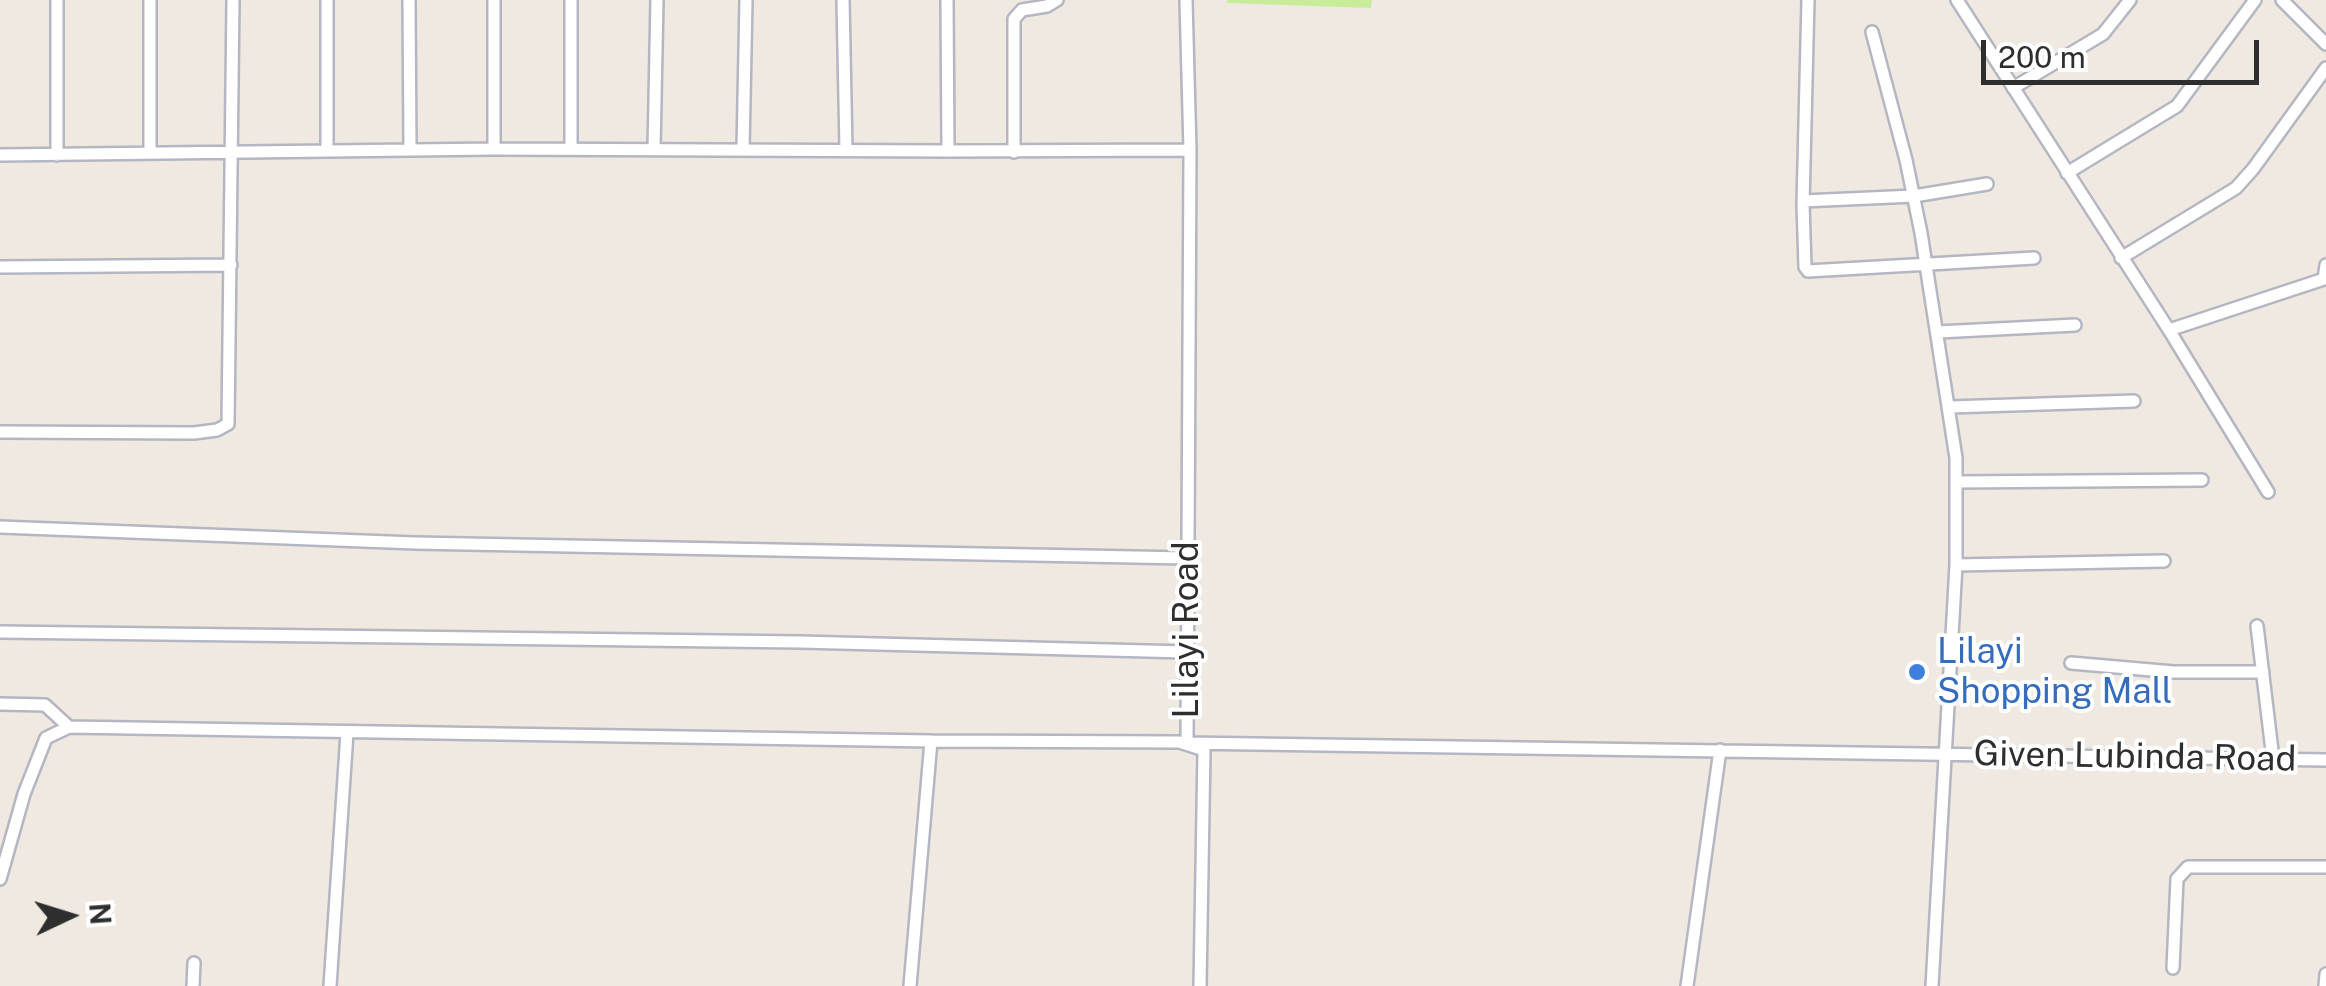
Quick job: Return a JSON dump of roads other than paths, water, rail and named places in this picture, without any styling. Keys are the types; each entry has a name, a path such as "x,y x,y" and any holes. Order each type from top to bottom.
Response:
{"street":[{"path":"57,0 57,154"},
{"path":"150,0 150,154"},
{"path":"0,432 194,433 228,424 234,0"},
{"path":"327,0 327,150"},
{"path":"409,0 410,150"},
{"path":"494,0 494,149"},
{"path":"571,0 571,149"},
{"path":"654,149 657,0"},
{"path":"743,149 746,0"},
{"path":"844,0 846,150"},
{"path":"947,0 948,151"},
{"path":"1014,152 1014,19 1022,10 1048,6 1057,0"},
{"name":"Lilayi Road","path":"1186,0 1190,150 1188,743 1945,753"},
{"path":"1808,0 1803,201 1808,271 2034,258"},
{"path":"2013,88 2103,34 2130,0"},
{"path":"2067,173 2177,106 2256,0"},
{"path":"2282,0 2326,44"},
{"path":"1962,2 2268,492"},
{"path":"1872,32 1914,196 1950,407 1957,482 1956,565 1932,986"},
{"path":"2120,258 2236,188 2326,68"},
{"path":"0,155 494,149 1190,150"},
{"path":"1803,201 1914,196 1987,184"},
{"path":"0,267 231,265"},
{"path":"2169,330 2324,279 2326,265"},
{"path":"1938,332 2076,325"},
{"path":"1950,407 2134,402"},
{"path":"1957,482 2202,480"},
{"path":"0,526 415,543 1186,558"},
{"path":"1956,565 2164,561"},
{"path":"2257,626 2273,759"},
{"path":"0,632 819,642 1186,652"},
{"path":"2071,663 2174,672 2263,672"},
{"path":"0,704 45,705 70,727"},
{"path":"0,878 24,794 46,738 70,727 1188,743 1204,750 1200,986"},
{"path":"330,986 348,733"},
{"path":"910,986 931,741"},
{"path":"1687,986 1720,750"},
{"name":"Given Lubinda Road","path":"1945,753 2326,760"},
{"path":"2173,968 2177,880 2188,867 2326,867"},
{"path":"194,963 194,986"},
{"path":"2325,986 2326,974"}],"place":[{"name":"Lilayi Shopping Mall","path":"1917,672"}]}
